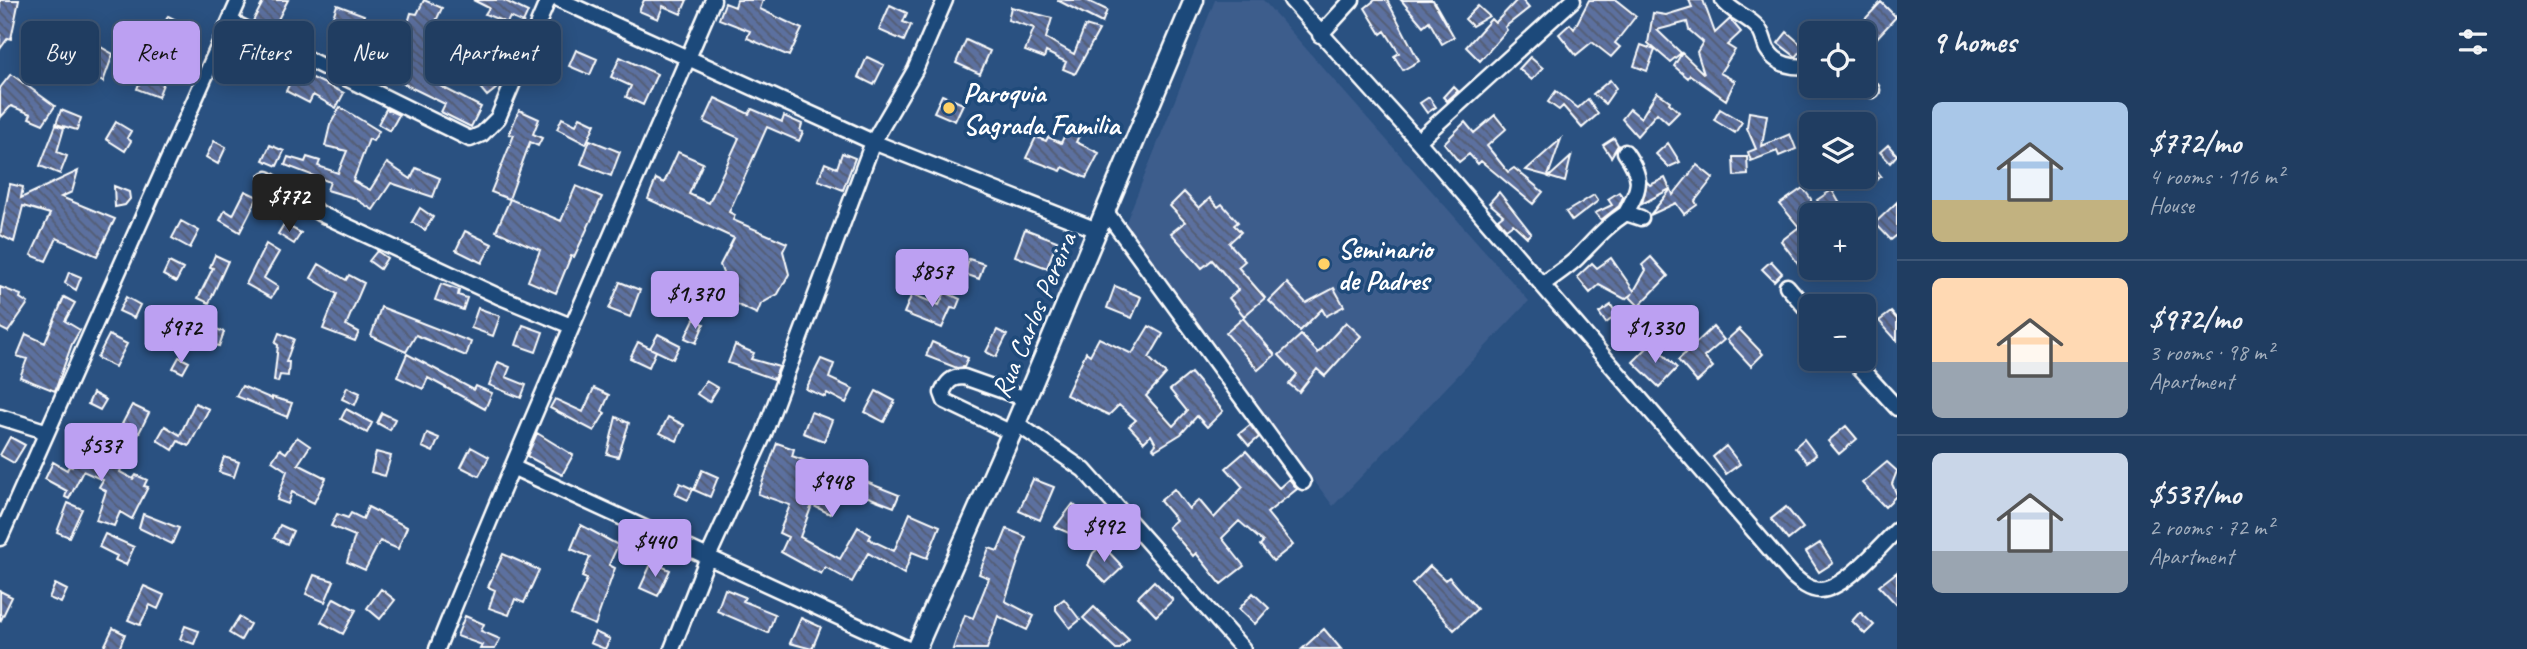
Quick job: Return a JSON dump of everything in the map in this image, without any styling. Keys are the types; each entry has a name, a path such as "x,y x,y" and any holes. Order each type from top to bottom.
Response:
{"main road":[{"name":"Rua Carlos Pereira","path":"916,649 1014,428 1194,0"}],"street":[{"path":"230,21 239,0"},
{"path":"314,62 470,139 482,134 498,118 548,0"},
{"path":"560,0 687,60 873,142 1097,230"},
{"path":"437,649 571,326 615,232 713,0"},
{"path":"672,649 708,557 764,435 873,142 915,70 945,0"},
{"path":"1291,0 1418,141 1792,575 1805,586 1821,590 1836,584 1851,575 1897,530"},
{"path":"1320,35 1352,0"},
{"path":"1418,141 1573,0"},
{"path":"1723,0 1729,9 1760,30 1768,50 1778,61 1791,68 1799,67"},
{"path":"0,538 45,431 214,56"},
{"path":"1542,285 1576,258 1599,233 1626,214 1639,182 1637,171 1625,152"},
{"path":"267,178 321,214 498,296 571,326"},
{"path":"1104,209 1303,482"},
{"path":"1626,214 1642,218"},
{"path":"1787,286 1799,300"},
{"path":"1863,371 1897,408"},
{"path":"1026,399 964,377 955,377 946,383 942,393 945,401 1014,428 1084,470 1243,649"},
{"path":"0,417 45,431"},
{"path":"512,467 908,649"}],"shaded area":[{"name":"Seminario de Padres","path":"1215,0 1263,0 1529,301 1333,506 1124,227"}],"building":[{"path":"0,0 19,0 11,39 8,38 0,49"},
{"path":"264,0 288,0 277,21 253,21"},
{"path":"424,0 442,8 436,21 425,21 425,84 441,84 440,86 481,107 471,127 441,112 445,104 404,84 411,84 411,21 409,21 411,13 417,14"},
{"path":"473,0 503,0 528,12 524,21 510,17 508,21 502,21 485,14 489,8"},
{"path":"644,0 687,0 681,14 663,6 658,19 639,11"},
{"path":"737,0 763,0 760,9 802,29 789,56 747,38 750,31 719,19 725,3 735,7"},
{"path":"1057,0 1086,0 1107,10 1102,23"},
{"path":"1375,0 1387,0 1419,61 1403,70 1394,56 1399,53 1385,31 1381,34 1365,8"},
{"path":"1401,0 1433,0 1454,37 1442,44 1429,21 1423,26"},
{"path":"1517,0 1522,0 1529,8 1505,27 1507,30 1480,61 1466,47 1491,19 1495,23"},
{"path":"1589,0 1616,0 1636,16 1615,43 1620,47 1611,57 1592,42 1576,55 1559,34 1570,24 1574,29"},
{"path":"1689,0 1703,0 1715,33 1730,19 1741,32 1727,45 1735,50 1720,73 1735,81 1726,100 1690,75 1688,78 1674,66 1682,53 1704,74 1697,52 1703,42 1689,30 1687,22 1657,30 1681,53 1670,62 1648,43 1653,13 1666,15 1692,7"},
{"path":"1881,2 1896,17 1876,39 1876,21 1863,21"},
{"path":"337,5 364,15 362,21 332,20"},
{"path":"890,5 907,13 903,22 911,25 904,41 879,30"},
{"path":"1478,6 1489,16 1472,26 1465,19"},
{"path":"1011,7 1052,18 1046,38 1074,54 1085,26 1099,30 1075,74 1063,69 1066,62 1046,52 1044,58 1025,51 1034,28 1008,20"},
{"path":"168,16 178,21 166,21"},
{"path":"1787,32 1799,43 1799,53 1796,57 1778,43"},
{"path":"966,40 990,51 980,74 956,63"},
{"path":"1641,45 1655,50 1647,71 1634,66"},
{"path":"99,46 113,54 103,82 99,80"},
{"path":"576,50 597,59 590,75 569,66"},
{"path":"620,57 657,74 643,105 626,97 631,86 611,77"},
{"path":"867,57 884,65 874,85 858,77"},
{"path":"1530,57 1543,68 1532,80 1519,69"},
{"path":"11,74 21,84 55,106 43,124 29,118 31,114 11,106 0,118 0,88"},
{"path":"314,79 344,93 336,108 313,95 309,103 286,91 289,84 314,84"},
{"path":"1610,80 1616,88 1605,104 1593,94"},
{"path":"139,84 163,84 158,97 137,89"},
{"path":"477,84 494,84 497,88 487,96"},
{"path":"1453,86 1458,91 1447,101 1443,97"},
{"path":"1556,91 1578,108 1588,99 1598,114 1582,128 1563,106 1559,110 1548,102"},
{"path":"1657,92 1679,112 1668,123 1657,113 1637,136 1622,119 1630,109 1641,118"},
{"name":"Paroquia Sagrada Familia","path":"942,95 963,104 955,121 934,112"},
{"path":"1429,97 1436,107 1427,113 1420,103"},
{"path":"715,98 749,114 752,109 782,122 784,116 802,124 800,131 803,132 799,141 767,127 729,212 735,215 733,220 787,243 783,251 789,274 778,294 761,304 757,314 725,299 729,289 720,265 734,238 648,199 656,179 664,183 678,152 703,163 689,194 709,203 739,138 704,122"},
{"path":"340,107 379,131 373,141 369,139 353,181 370,190 387,163 411,179 416,168 440,178 433,197 391,183 373,210 354,198 327,190 330,182 285,165 288,157 305,162 307,157 320,161 318,166 338,173 347,151 325,146 330,125"},
{"path":"386,109 399,115 390,131 378,124"},
{"path":"1720,109 1742,122 1735,133 1714,120"},
{"path":"61,110 81,118 77,130 56,124"},
{"path":"519,110 539,119 533,134 542,138 538,146 530,142 509,199 491,192 514,135 509,134"},
{"path":"1749,112 1767,115 1762,146 1790,134 1796,149 1779,156 1777,151 1751,161 1748,152 1756,149 1747,128"},
{"path":"1495,115 1506,129 1487,146 1508,172 1514,168 1543,192 1533,204 1481,161 1478,164 1469,154 1459,162 1444,143 1465,122 1474,133"},
{"path":"580,117 595,124 586,144 557,129 562,118 576,125"},
{"path":"116,122 131,131 127,138 131,141 125,151 106,139"},
{"path":"1070,124 1082,130 1076,142 1099,153 1086,178 1063,167 1061,171 1026,158 1036,137 1046,141 1048,137 1061,143"},
{"path":"56,125 64,128 57,152 67,156 60,174 40,166"},
{"path":"1614,138 1618,145 1611,157 1603,145"},
{"path":"1561,139 1548,176 1526,170"},
{"path":"590,140 620,152 611,176 581,164"},
{"path":"214,141 226,147 218,164 206,157"},
{"path":"1668,143 1680,162 1669,167 1656,154"},
{"path":"270,145 284,151 277,166 263,160"},
{"path":"1888,145 1897,155 1890,163 1880,152"},
{"path":"842,153 855,158 843,190 818,180 825,163 837,168"},
{"path":"1571,157 1565,182 1549,177"},
{"path":"1733,157 1747,157 1748,175 1734,176"},
{"path":"1697,165 1713,178 1695,201 1697,205 1684,214 1676,203 1650,215 1671,189 1673,195"},
{"path":"78,171 72,192 61,197 115,219 97,256 57,238 46,261 31,255 50,214 23,206 14,242 0,235 10,184 23,187 21,198"},
{"path":"1665,178 1670,189 1642,204 1647,182 1650,185"},
{"path":"114,186 129,192 130,199 125,205 115,207"},
{"path":"576,186 602,197 574,257 571,256 556,293 528,281 540,250 496,231 510,199 561,221"},
{"path":"1802,189 1811,199 1811,203 1799,203 1799,227 1780,204"},
{"path":"1832,190 1839,203 1819,203 1817,200"},
{"path":"245,191 258,197 240,232 220,220 225,210 233,215"},
{"path":"1184,192 1199,208 1210,198 1218,207 1222,204 1238,222 1234,225 1241,232 1229,243 1245,261 1238,267 1265,298 1244,316 1229,298 1238,290 1212,260 1202,268 1171,233 1185,222 1170,206"},
{"path":"1499,192 1531,233 1527,237 1513,224 1506,229 1498,219 1503,215 1489,203"},
{"path":"1619,192 1623,197 1619,206 1601,220 1595,213 1612,205 1608,199"},
{"path":"1594,195 1598,201 1572,221 1566,212"},
{"path":"1897,202 1897,235 1891,240 1876,222"},
{"path":"420,208 433,217 425,230 412,222"},
{"path":"181,221 199,231 190,248 172,238"},
{"path":"284,224 301,233 294,244 278,234"},
{"path":"1799,227 1799,265 1781,241"},
{"path":"1025,229 1057,241 1047,268 1015,256"},
{"path":"465,231 492,244 482,263 456,250"},
{"path":"266,244 279,252 264,278 278,287 271,298 246,284"},
{"path":"377,251 387,258 380,269 369,261"},
{"path":"215,255 228,261 209,303 198,298 213,268 210,267"},
{"path":"1651,257 1668,276 1639,306 1630,297 1633,293 1625,299 1599,285 1590,293 1577,277 1592,263 1597,268 1611,258 1634,291 1646,270 1642,265"},
{"path":"969,259 984,264 979,279 965,274"},
{"path":"1771,261 1782,273 1774,281 1762,269"},
{"path":"169,262 183,269 176,282 163,275"},
{"path":"319,264 346,280 349,275 364,283 346,325 359,332 355,341 323,329 337,294 311,278"},
{"path":"69,272 81,277 76,290 65,283"},
{"path":"620,282 640,290 630,317 609,309"},
{"path":"1287,283 1306,303 1334,288 1344,306 1326,316 1322,309 1300,331 1269,301"},
{"path":"441,284 459,290 458,295 467,298 463,310 435,300"},
{"path":"1115,286 1141,297 1132,318 1107,308"},
{"path":"0,287 21,295 20,298 28,303 8,332 0,328"},
{"path":"945,292 960,299 956,309 951,308 942,328 904,313 912,294 939,305"},
{"path":"64,297 75,303 65,321 80,330 55,391 20,377 27,359 17,356 26,334 45,343"},
{"path":"126,297 140,305 134,318 119,311"},
{"path":"1611,305 1617,315 1606,323 1599,313"},
{"path":"381,307 471,342 466,356 416,335 406,352 371,336"},
{"path":"478,308 500,316 493,336 471,328"},
{"path":"163,312 179,321 173,332 156,326"},
{"path":"1891,312 1897,319 1897,341 1879,321"},
{"path":"1243,318 1275,355 1258,370 1226,333"},
{"path":"694,319 704,324 696,343 685,338"},
{"path":"1346,322 1361,336 1325,376 1317,369 1299,392 1289,384 1297,374 1279,355 1301,335 1318,353"},
{"path":"204,324 224,332 219,346 197,342"},
{"path":"523,325 543,332 536,352 516,345"},
{"path":"1149,326 1163,334 1149,358 1166,374 1146,396 1173,426 1187,411 1170,390 1191,373 1223,411 1207,427 1197,416 1181,434 1155,450 1153,448 1156,444 1151,435 1144,442 1129,426 1136,420 1119,405 1109,415 1066,395 1086,352 1090,355 1099,338 1132,354"},
{"path":"1713,327 1724,340 1704,357 1713,367 1697,382 1678,360"},
{"path":"1739,329 1763,354 1751,366 1727,340"},
{"path":"997,330 1007,335 996,357 986,352"},
{"path":"279,333 294,339 286,362 289,362 288,376 280,375 278,382 274,381 278,345 275,343"},
{"path":"658,334 680,345 673,359 650,348"},
{"path":"109,335 127,344 115,367 97,358"},
{"path":"638,342 656,351 649,367 630,358"},
{"path":"932,342 968,358 964,367 957,368 926,356"},
{"path":"1652,343 1677,368 1659,387 1633,362"},
{"path":"735,345 754,353 751,359 779,367 774,379 728,363"},
{"path":"407,354 474,390 476,386 492,393 485,409 428,378 423,389 397,377"},
{"path":"179,357 189,362 183,373 173,368"},
{"path":"821,359 834,364 829,378 853,389 846,403 827,393 825,397 806,389"},
{"path":"498,362 510,367 506,377 526,385 521,398 489,385"},
{"path":"706,381 718,388 709,402 697,394"},
{"path":"242,386 272,399 292,403 287,417 236,396"},
{"path":"347,387 360,393 355,405 342,399"},
{"path":"594,388 609,395 602,411 605,413 594,431 550,408 555,399 583,412"},
{"path":"876,391 895,401 884,422 865,412"},
{"path":"93,393 106,400 100,410 88,404"},
{"path":"195,403 209,409 189,446 178,441 173,450 157,440 165,426 180,435"},
{"path":"132,405 149,413 139,433 122,424"},
{"path":"346,409 372,423 367,433 341,419"},
{"path":"811,412 832,420 824,441 803,433"},
{"path":"382,413 395,419 390,430 377,423"},
{"path":"616,417 629,423 618,457 607,454"},
{"path":"668,417 684,425 677,441 660,433"},
{"path":"1250,425 1259,437 1249,446 1239,434"},
{"path":"1846,426 1857,439 1839,454 1828,441"},
{"path":"81,432 93,435 88,457 108,466 110,460 122,466 120,472 133,479 136,475 147,480 144,486 148,487 132,519 120,512 114,526 96,520 106,491 99,487 103,480 83,471 69,499 65,497 67,491 45,479 53,462 67,470 69,466 72,467"},
{"path":"427,433 439,438 433,452 422,447"},
{"path":"537,433 573,455 562,475 527,456"},
{"path":"10,437 25,445 14,463 0,455"},
{"path":"297,437 310,446 298,464 326,478 314,503 292,492 288,504 277,500 287,471 272,461 280,449 286,453"},
{"path":"1804,439 1816,455 1807,462 1795,447"},
{"path":"777,443 794,449 792,456 823,467 825,463 835,468 825,490 839,497 830,514 812,505 800,537 840,559 858,527 871,535 869,539 894,551 910,513 940,526 927,558 912,552 904,574 868,553 852,582 825,567 821,574 781,552 788,537 779,533 790,505 758,494"},
{"path":"1726,446 1740,464 1726,474 1713,457"},
{"path":"471,447 489,457 479,476 461,467"},
{"path":"1246,451 1279,488 1289,479 1297,489 1267,513 1293,545 1273,561 1260,545 1263,542 1239,521 1222,538 1244,566 1221,584 1196,553 1193,556 1168,527 1176,520 1160,501 1174,489 1189,509 1199,500 1214,518 1243,487 1226,468"},
{"path":"376,452 391,456 385,476 371,472"},
{"path":"224,457 239,462 234,477 219,472"},
{"path":"1887,462 1897,471 1892,484 1897,495 1885,507 1862,483"},
{"path":"702,470 718,477 710,497 694,490"},
{"path":"856,478 899,495 894,507 850,490"},
{"path":"1033,479 1054,487 1040,520 1019,511"},
{"path":"680,483 693,489 688,500 675,494"},
{"path":"68,503 82,509 69,537 57,532"},
{"path":"1073,504 1084,514 1069,533 1055,527"},
{"path":"368,507 407,527 398,549 380,541 365,570 347,562 355,536 331,526 337,514 348,518 351,513 363,519"},
{"path":"1786,507 1803,528 1788,540 1771,519"},
{"path":"143,514 179,528 172,544 139,528"},
{"path":"280,525 293,531 287,544 274,538"},
{"path":"581,525 618,545 609,565 615,568 595,625 571,615 587,579 582,577 590,557 571,549"},
{"path":"1007,529 1026,537 1005,601 1034,616 1027,630 998,616 987,649 953,649 965,615 973,618 989,578 979,574 989,548 998,551"},
{"path":"105,534 134,547 126,565 115,560 117,556 99,547"},
{"path":"1820,543 1833,563 1819,572 1806,552"},
{"path":"1102,545 1123,567 1106,583 1088,565 1093,553"},
{"path":"503,554 539,570 524,603 515,599 509,615 489,608 495,590 488,587"},
{"path":"652,562 670,570 658,596 640,588"},
{"path":"1430,566 1445,580 1449,577 1477,609 1454,630 1412,584"},
{"path":"1897,572 1897,605 1879,586"},
{"path":"314,575 334,581 325,602 306,594"},
{"path":"1154,581 1173,600 1156,616 1138,597"},
{"path":"55,584 67,590 61,603 49,598"},
{"path":"144,586 164,595 158,609 150,605 140,625 128,620"},
{"path":"381,589 395,600 380,619 367,608"},
{"path":"725,589 745,597 743,601 775,614 768,633 717,611"},
{"path":"0,591 12,597 0,622"},
{"path":"1253,593 1269,608 1255,624 1239,609"},
{"path":"334,598 356,610 343,634 321,622"},
{"path":"1064,599 1080,620 1070,628 1056,610 1056,605"},
{"path":"1094,607 1129,640 1120,649 1116,649 1083,618"},
{"path":"1860,612 1874,625 1865,634 1852,621"},
{"path":"465,616 484,624 481,631 500,639 495,649 480,649 482,645 457,636"},
{"path":"239,617 250,624 241,640 229,633"},
{"path":"801,618 821,627 812,649 790,643"},
{"path":"185,626 199,631 194,644 180,639"},
{"path":"113,628 125,634 119,649 103,649"},
{"path":"1324,629 1341,649 1302,649"},
{"path":"595,632 610,639 605,649 590,643"}],"place":[{"name":"Paroquia Sagrada Familia","path":"949,108"},
{"name":"Seminario de Padres","path":"1324,264"}]}
